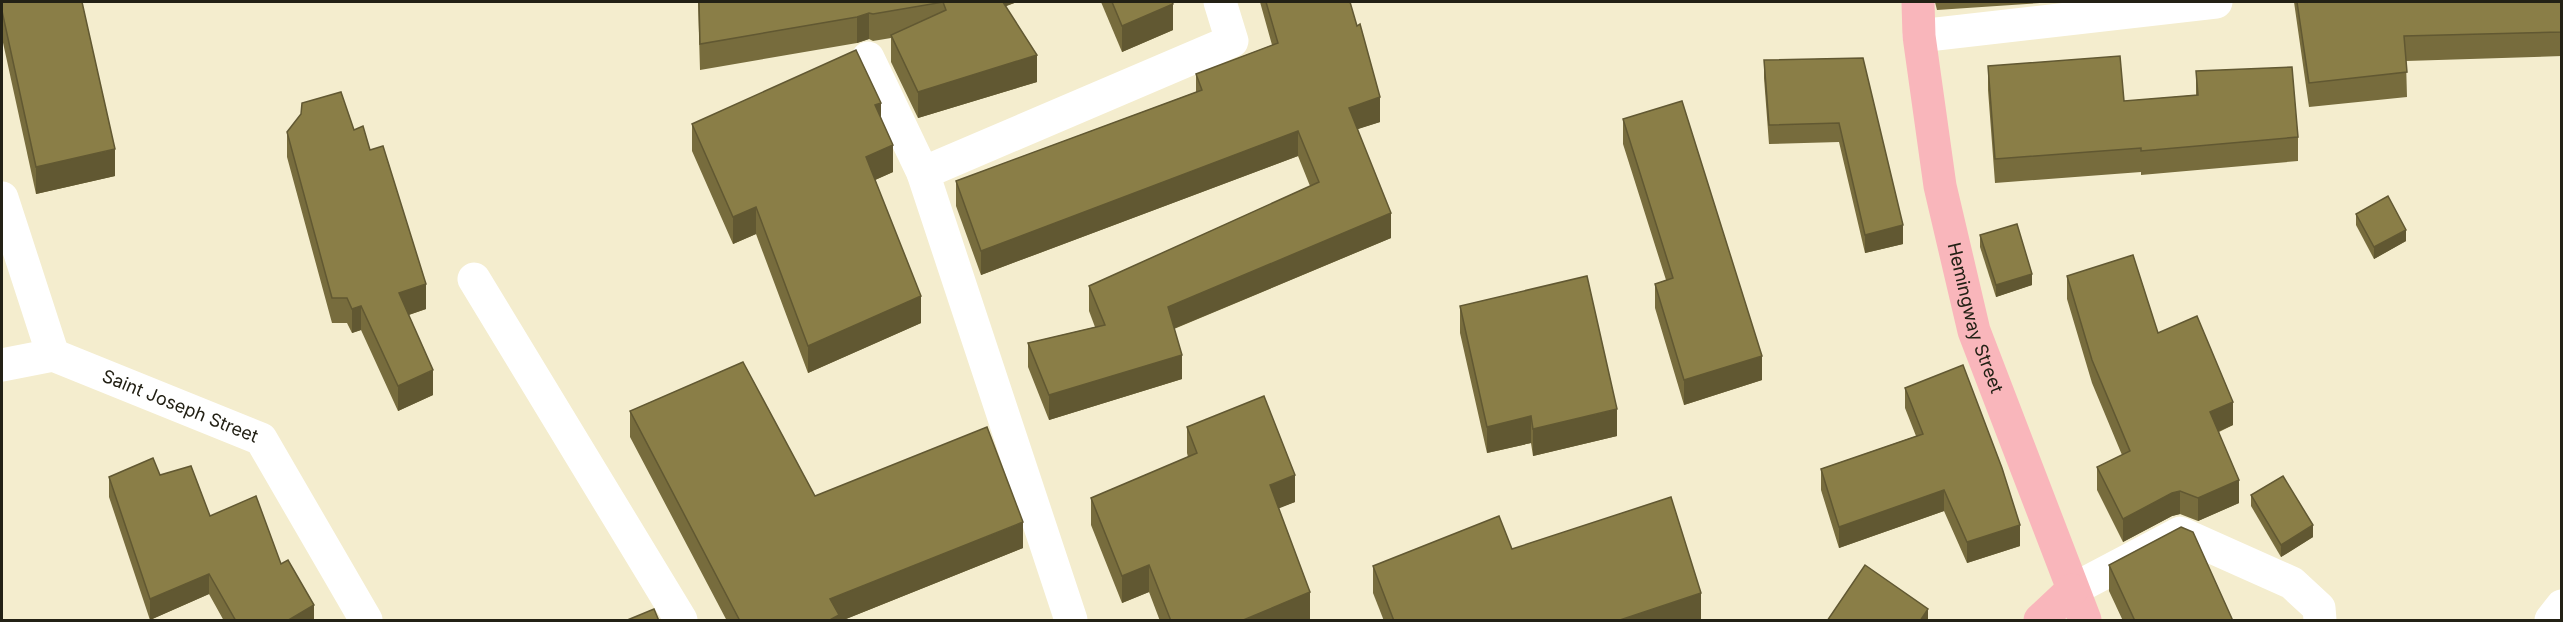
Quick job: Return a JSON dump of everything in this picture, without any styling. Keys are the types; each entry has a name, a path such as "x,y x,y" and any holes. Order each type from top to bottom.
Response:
{"main road":[{"name":"Hemingway Street","path":"1918,2 1920,36 1940,186 1974,331 2085,621"},
{"path":"2040,621 2072,590"}],"street":[{"path":"923,173 1232,41 1220,2"},
{"path":"1920,36 2216,2"},
{"path":"868,58 923,173 1071,621"},
{"path":"2,198 53,355 2,365"},
{"path":"474,279 681,621"},
{"name":"Saint Joseph Street","path":"53,355 261,439 366,621"},
{"path":"2072,590 2180,532 2292,583 2319,608 2320,621"},
{"path":"2551,621 2562,606"}],"building":[{"path":"2,2 82,2 115,149 36,167 2,11"},
{"path":"699,2 943,2 700,44"},
{"path":"943,2 1003,2 1037,55 918,92 891,35 946,10"},
{"path":"1112,2 1172,2 1173,4 1122,26"},
{"path":"1266,2 1350,2 1357,26 1360,24 1380,97 1349,108 1391,213 1168,307 1182,355 1049,395 1028,343 1105,325 1089,286 1319,182 1298,131 981,251 956,181 1202,90 1196,74 1278,43"},
{"path":"2297,2 2561,2 2562,32 2404,36 2407,72 2309,83"},
{"path":"856,50 881,103 875,105 893,145 866,157 921,296 808,346 756,207 733,217 692,124"},
{"path":"2120,56 2124,101 2198,95 2196,71 2292,67 2298,137 2141,151 2141,148 1995,159 1988,66"},
{"path":"1863,58 1903,225 1865,235 1839,123 1769,125 1764,60"},
{"path":"341,92 354,130 363,126 370,150 383,146 426,284 399,293 433,370 398,386 361,306 352,309 347,298 332,298 287,132 301,114 302,103"},
{"path":"1682,101 1762,356 1684,380 1655,284 1673,278 1623,119"},
{"path":"2388,196 2406,230 2374,247 2356,214"},
{"path":"2017,224 2032,274 1996,285 1980,235"},
{"path":"2133,255 2158,333 2197,316 2233,402 2210,412 2239,480 2198,498 2180,491 2172,493 2123,519 2097,467 2130,451 2092,360 2067,276"},
{"path":"1587,276 1617,409 1533,429 1531,416 1487,427 1460,306"},
{"path":"743,362 815,496 987,427 1023,522 830,599 839,615 828,621 740,621 630,411"},
{"path":"1963,365 2002,468 2020,525 1967,542 1944,490 1839,527 1821,469 1923,434 1905,388"},
{"path":"1264,396 1295,475 1270,485 1310,592 1241,621 1171,621 1149,565 1122,576 1091,498 1197,453 1187,427"},
{"path":"153,458 160,475 191,466 210,516 256,496 281,564 288,560 314,605 287,621 236,621 209,574 150,599 109,477"},
{"path":"2283,476 2313,525 2281,545 2251,495"},
{"path":"1671,497 1701,593 1617,621 1394,621 1373,566 1499,516 1512,549"},
{"path":"2181,527 2193,532 2233,621 2135,621 2109,565"},
{"path":"1865,565 1928,609 1920,621 1827,621"},
{"path":"654,609 659,621 625,621"}]}
